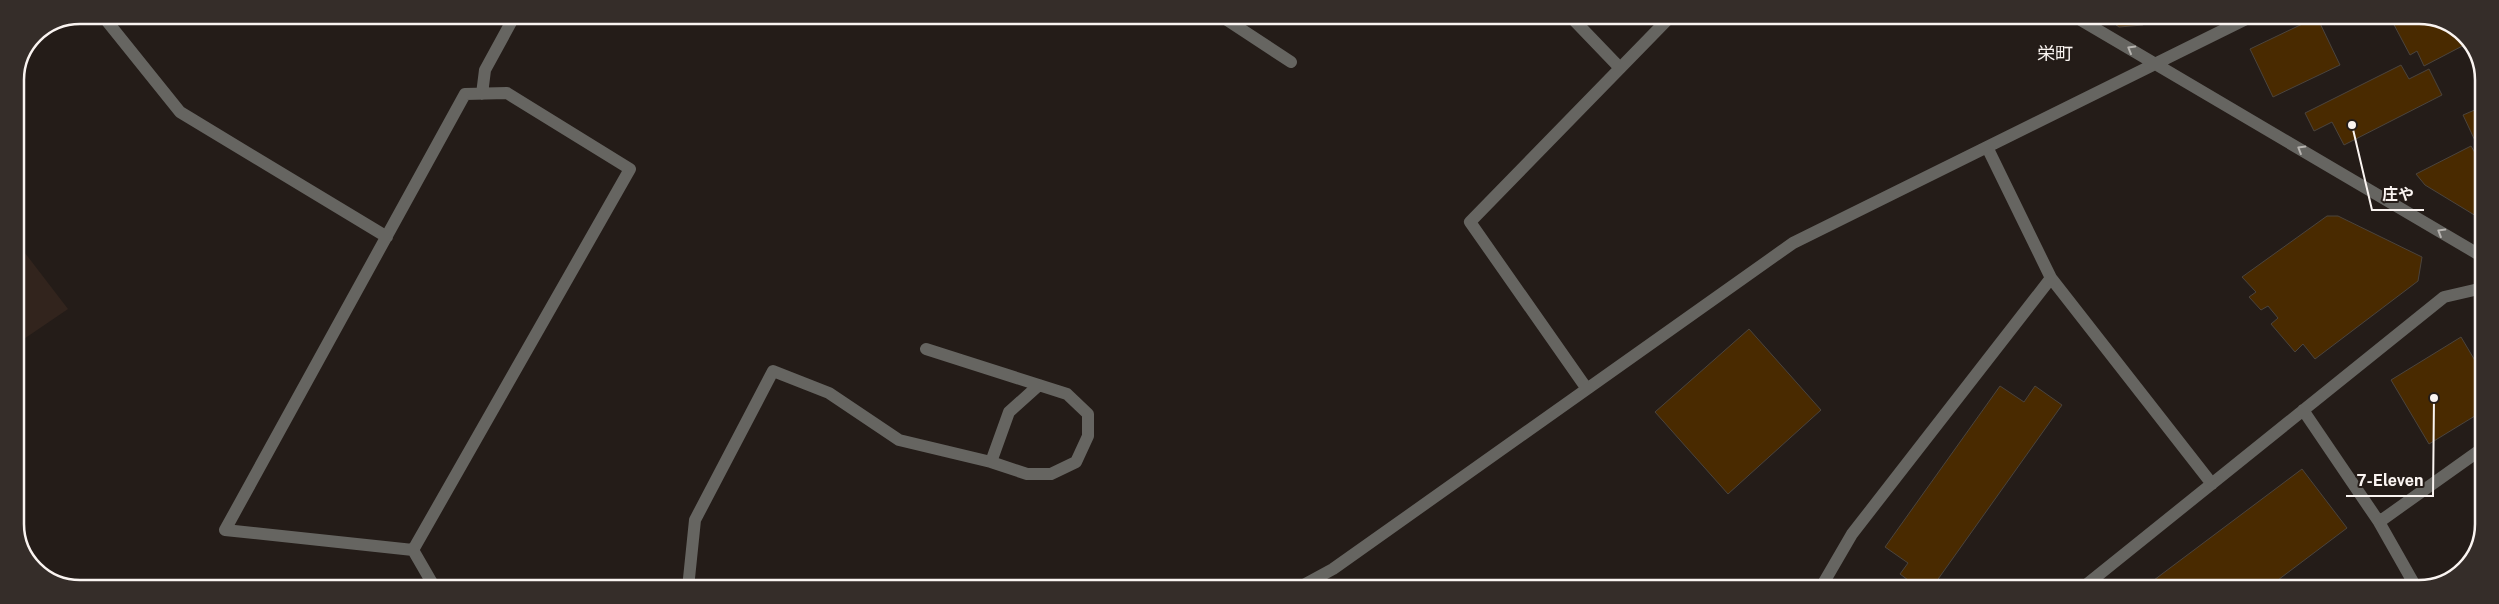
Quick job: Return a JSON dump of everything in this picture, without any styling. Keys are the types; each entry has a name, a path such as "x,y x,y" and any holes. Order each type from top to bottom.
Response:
{"street":[{"path":"109,24 180,112 387,237"},
{"path":"482,94 485,70 510,24"},
{"path":"1233,24 1291,62"},
{"path":"1578,24 1619,68"},
{"path":"1587,389 1470,222 1663,24"},
{"path":"2088,24 2475,252"},
{"path":"1313,580 1333,569 1793,244 2236,24"},
{"path":"507,93 630,169 413,550 225,530 465,94 507,93"},
{"path":"1987,147 2051,278 2212,484"},
{"path":"1825,580 1852,534 2051,278"},
{"path":"2092,580 2444,297 2475,290"},
{"path":"689,580 695,520 773,371 829,393 899,440 991,462 1027,474 1051,474 1076,462 1088,436 1088,414 1067,394 926,349"},
{"path":"991,462 1009,412 1039,385"},
{"path":"2303,410 2379,522 2412,580"},
{"path":"2379,522 2475,454"},
{"path":"413,550 431,580"}],"shaded area":[{"path":"24,252 68,309 24,339"}],"building":[{"path":"2115,24 2143,25 2119,27"},
{"path":"2302,24 2320,24 2340,65 2273,97 2250,49"},
{"path":"2394,24 2420,24 2441,28 2453,35 2463,45 2424,66 2417,51 2410,55"},
{"path":"2401,65 2409,79 2429,69 2442,95 2344,145 2332,122 2314,131 2305,113"},
{"path":"2475,110 2475,141 2463,115"},
{"path":"2471,146 2475,153 2475,215 2425,185 2416,174"},
{"path":"2327,216 2338,216 2422,257 2418,281 2315,359 2303,344 2295,352 2271,324 2278,318 2268,306 2261,310 2249,297 2256,292 2242,277"},
{"path":"1749,329 1821,410 1728,494 1655,412"},
{"path":"2461,337 2475,361 2475,416 2429,444 2391,380"},
{"path":"2000,386 2024,402 2035,386 2062,405 1937,580 1908,580 1900,574 1908,563 1885,547"},
{"path":"2302,469 2347,528 2278,580 2154,580"}],"place":[{"name":"庄や","path":"2352,125"},
{"name":"7-Eleven","path":"2434,398"}],"district":[{"name":"栄町","path":"2055,53"}]}
